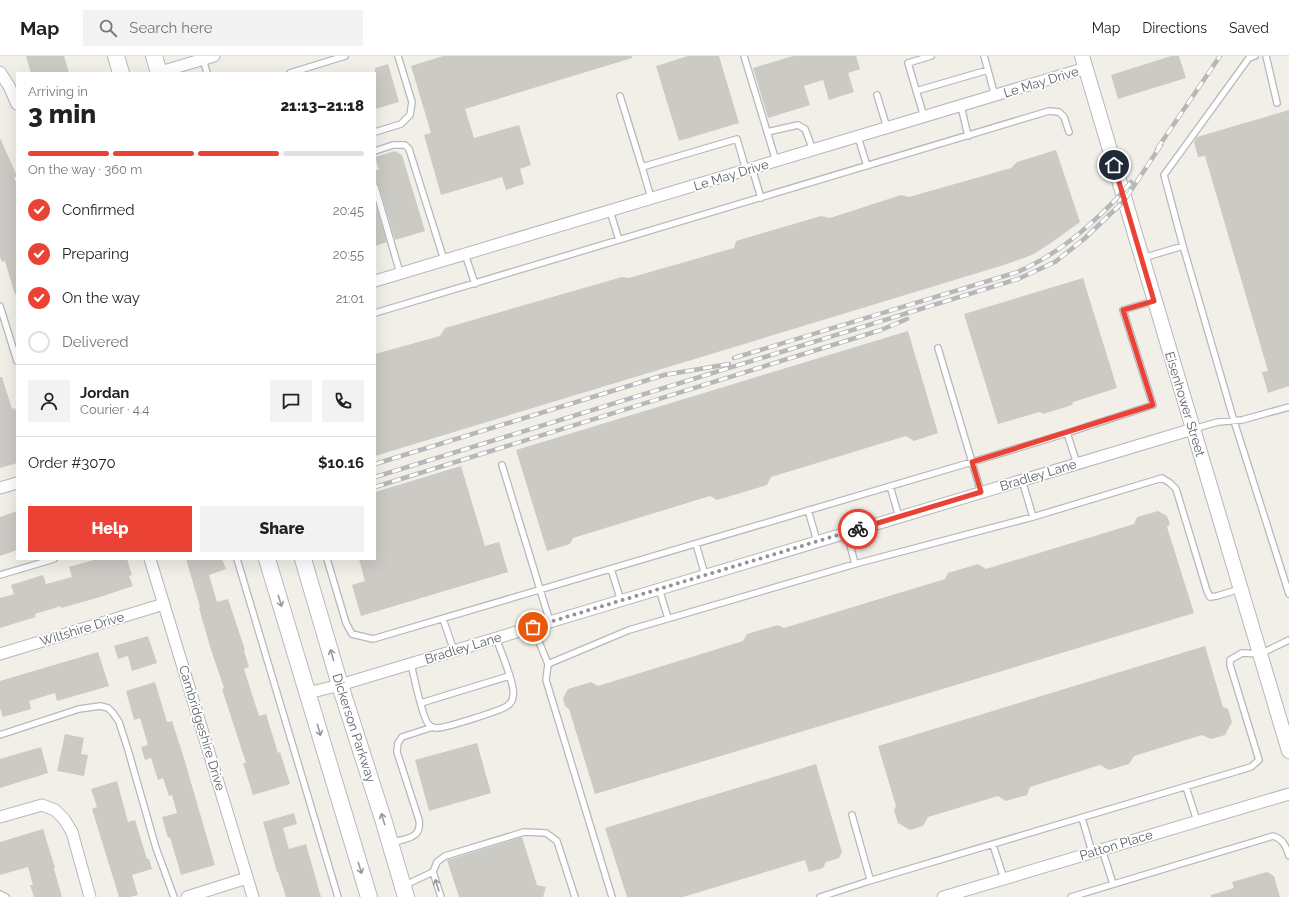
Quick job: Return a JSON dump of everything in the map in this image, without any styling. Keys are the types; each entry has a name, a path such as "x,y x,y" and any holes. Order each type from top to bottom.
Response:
{"main road":[{"path":"116,56 121,72"},
{"path":"154,56 158,72"},
{"path":"267,560 369,897"},
{"name":"Dickerson Parkway","path":"303,560 340,685 404,891"}],"street":[{"path":"161,72 208,58"},
{"name":"Le May Drive","path":"376,281 995,96 1084,62"},
{"name":"Eisenhower Street","path":"1084,62 1289,751"},
{"path":"0,72 9,86 16,102"},
{"name":"Bradley Lane","path":"308,693 411,664 1193,429"},
{"path":"0,488 16,483"},
{"name":"Cambridgeshire Drive","path":"150,560 253,897"},
{"name":"Wiltshire Drive","path":"0,654 164,604"},
{"name":"Patton Place","path":"942,897 954,895 1289,794"},
{"path":"0,817 42,805 55,810 64,819 72,832 90,897"},
{"path":"187,897 247,878"}],"lane":[{"path":"293,72 345,56"},
{"path":"376,132 401,124 410,116 412,102 398,56"},
{"path":"744,56 776,161"},
{"path":"907,56 924,117"},
{"path":"908,63 931,56"},
{"path":"984,56 995,96"},
{"path":"1255,56 1250,58 1164,175 1234,421 1289,594"},
{"path":"1266,56 1277,103"},
{"path":"207,72 208,58"},
{"path":"916,90 988,70"},
{"path":"877,95 887,128"},
{"path":"620,96 651,198"},
{"path":"960,106 968,136"},
{"path":"376,313 1050,111 1059,112 1064,117 1069,132"},
{"path":"767,132 798,125 805,129 813,150"},
{"path":"858,137 867,166"},
{"path":"642,167 737,139 761,198"},
{"path":"376,151 399,145 405,145 409,149 444,260"},
{"path":"376,190 400,273"},
{"path":"610,211 619,240"},
{"path":"1142,258 1183,246"},
{"path":"465,254 474,284"},
{"path":"327,560 346,623 352,634 373,639 1067,433 1153,405 1123,310 1154,301"},
{"path":"0,306 16,358"},
{"path":"938,348 981,492"},
{"path":"1193,429 1218,422 1242,420 1289,407"},
{"path":"1067,433 1077,464"},
{"path":"502,465 550,622"},
{"path":"548,664 629,630 668,618 855,564 1033,517 1162,478 1176,489 1210,597 1240,589"},
{"path":"1022,480 1033,517"},
{"path":"890,486 899,517"},
{"path":"808,510 817,541"},
{"path":"847,532 855,564"},
{"path":"696,544 705,575"},
{"path":"0,575 51,560"},
{"path":"237,560 338,897"},
{"path":"611,569 621,600"},
{"path":"659,589 668,618"},
{"path":"443,619 454,651"},
{"path":"533,627 548,664 546,680 612,897"},
{"path":"390,843 413,836 418,833 419,830 418,820 397,752 398,743 402,737 433,727 442,727 490,713 506,706 512,701 514,691 496,638"},
{"path":"820,897 1251,767 1258,760 1230,665 1230,660 1242,653 1260,654 1289,640"},
{"path":"411,664 428,724 433,727"},
{"path":"421,703 509,676"},
{"path":"0,735 79,709 100,706 108,708 119,722 156,848 174,897"},
{"path":"1186,787 1197,821"},
{"path":"852,815 870,877 869,882"},
{"path":"1082,818 1113,884"},
{"path":"404,891 433,872 437,862 445,856 524,832 546,834 557,841 574,897"},
{"path":"1071,897 1273,836 1280,838 1289,856"},
{"path":"993,845 1004,879"},
{"path":"433,872 441,897"},
{"path":"0,894 6,897"}],"building":[{"path":"26,56 64,56 69,72 31,72"},
{"path":"443,56 632,56 632,58 465,109 474,138 519,125 531,165 520,169 524,184 506,190 502,177 441,195 424,135 431,133 411,66"},
{"path":"688,56 719,56 739,123 679,141 656,66"},
{"path":"793,56 856,56 860,69 848,73 854,92 829,100 823,80 804,86 810,105 768,118 753,68"},
{"path":"1171,56 1179,56 1186,78 1118,99 1111,75"},
{"path":"388,64 399,102 376,109 375,68"},
{"path":"1289,110 1289,386 1268,393 1262,372 1268,371 1205,156 1198,157 1194,142 1197,137"},
{"path":"0,138 16,174 16,177 14,178 16,182 15,295 5,261 2,262 0,257"},
{"path":"1056,150 1080,222 1032,255 1004,265 376,456 376,354 440,336 445,328 622,277 629,278 734,248 736,241 821,216 830,218 901,195 909,197 1011,168 1017,162"},
{"path":"395,151 402,155 425,231 395,240 379,186 376,184 376,170 379,170 376,157"},
{"path":"376,205 387,242 376,246"},
{"path":"1083,278 1117,388 1073,402 1072,405 1043,414 1040,412 998,424 964,314"},
{"path":"908,331 938,433 914,441 906,436 771,477 767,485 717,500 710,496 573,538 570,544 547,551 516,450"},
{"path":"0,377 2,377 12,409 15,408 16,412 16,463 0,468"},
{"path":"461,466 485,546 499,542 508,572 361,616 352,585 365,581 359,560 376,560 376,492"},
{"path":"16,511 16,550 0,556 0,517"},
{"path":"1158,511 1167,516 1170,524 1167,527 1194,613 595,794 569,709 565,706 563,698 568,689 591,682 598,686 743,641 747,634 778,625 784,628 945,579 948,573 978,564 986,569 1134,524 1137,517"},
{"path":"94,560 127,560 132,575 129,576 133,586 100,597 35,614 36,617 0,628 0,598 14,594 11,585 43,575 46,584 72,577 69,567"},
{"path":"186,560 222,560 226,569 209,575 217,602 228,599 245,650 244,651 249,667 244,669 259,716 266,714 278,753 280,752 290,784 253,795 243,763 246,763 222,689 224,688 211,650 199,608 200,607"},
{"path":"148,636 157,663 132,671 128,656 118,659 114,646"},
{"path":"1205,646 1223,707 1228,709 1232,722 1225,735 1211,739 1202,735 1134,756 1129,764 1109,770 1100,765 1030,787 1027,795 1006,801 998,796 928,817 923,826 910,830 898,823 894,810 896,806 878,746"},
{"path":"98,652 109,686 57,701 55,693 29,701 31,709 3,717 0,708 0,681"},
{"path":"155,682 167,722 172,721 215,865 181,875 170,837 168,838 162,817 177,813 172,795 169,796 163,778 158,780 151,758 145,760 141,747 148,745 140,718 134,720 126,691"},
{"path":"65,734 84,738 81,754 88,755 84,776 57,771"},
{"path":"477,743 491,793 429,811 415,760"},
{"path":"41,747 48,773 0,788 0,759"},
{"path":"816,764 842,852 839,858 826,862 823,868 809,872 805,860 683,897 627,897 605,828"},
{"path":"117,781 128,822 135,820 147,859 149,859 152,869 132,875 138,895 130,897 119,897 92,809 97,807 91,789"},
{"path":"294,813 297,824 283,828 289,849 306,844 321,897 286,897 277,872 263,822"},
{"path":"43,829 62,897 34,897 30,885 33,885 28,867 0,875 0,842"},
{"path":"522,837 537,885 546,887 543,897 459,897 447,860"},
{"path":"1267,872 1274,876 1280,897 1211,897 1211,895 1234,888 1232,882"}],"railway":[{"path":"1157,149 1220,56"},
{"path":"376,477 1018,279 1055,262 1084,239 1124,201 1161,145"},
{"path":"734,358 1018,272 1057,250 1080,233 1103,212 1131,182"},
{"path":"376,487 881,330 907,319"},
{"path":"376,464 664,375 729,364"}],"way so far":[{"path":"533,627 858,529"}],"route":[{"path":"858,529 981,492 972,462 1153,405 1123,310 1154,301 1114,165"}]}
